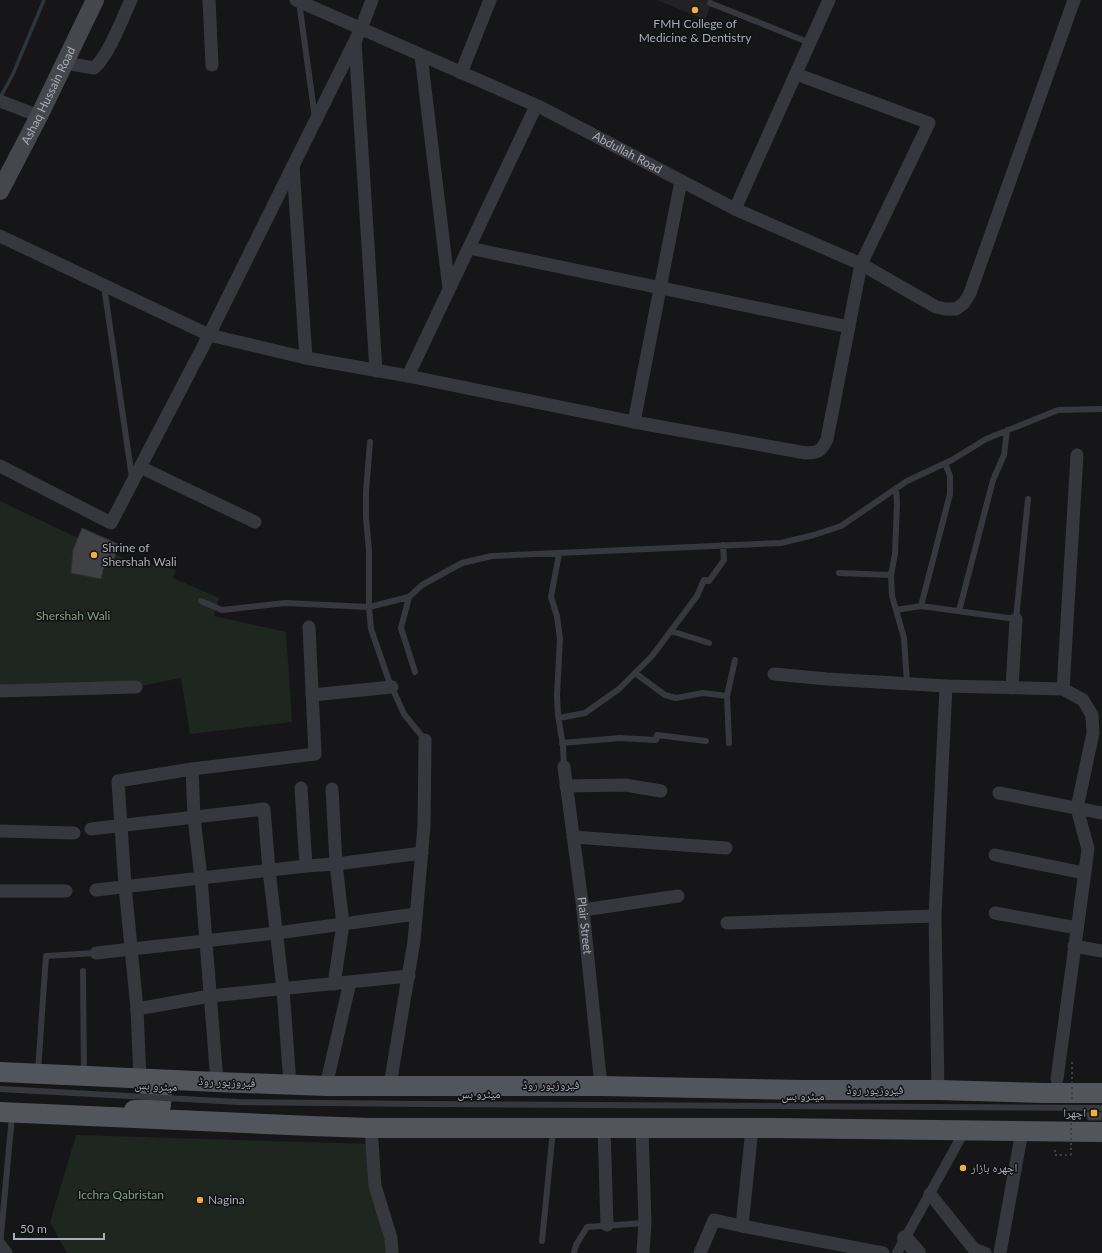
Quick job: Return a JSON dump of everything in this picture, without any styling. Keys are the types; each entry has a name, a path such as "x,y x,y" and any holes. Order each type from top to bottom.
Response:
{"main road":[{"name":"Ashaq Hussain Road","path":"0,191 39,116 95,0"},
{"name":"فیروزپور روڈ","path":"0,1072 326,1086 601,1086 1102,1093"},
{"path":"0,1076 10,1079 146,1085 155,1086 162,1091 161,1104 153,1110 10,1103 4,1110"},
{"path":"311,1126 287,1115 185,1113 178,1111 173,1105 174,1092 188,1088 290,1090 326,1086"},
{"path":"4,1110 371,1128 752,1128 1102,1132"}],"street":[{"path":"65,63 94,68 100,63 131,0"},
{"path":"209,0 212,65"},
{"name":"Abdullah Road","path":"297,0 536,106 735,209 861,264 936,306 946,309 956,309 964,303 970,293 1074,0"},
{"path":"461,73 490,0"},
{"path":"735,209 829,0"},
{"path":"0,466 108,523 113,521 209,335 361,29 369,3"},
{"path":"355,41 376,371"},
{"path":"421,55 449,289"},
{"path":"0,236 209,335 306,358 408,376 634,422 806,453 815,453 823,448 827,439 861,264 929,122 796,74"},
{"path":"0,101 39,116"},
{"path":"408,376 536,106"},
{"path":"293,166 306,358"},
{"path":"634,422 681,181"},
{"path":"469,248 849,327"},
{"path":"1063,689 1077,455"},
{"path":"140,467 255,522"},
{"path":"1012,688 1016,619"},
{"path":"140,1078 137,1009 118,781 192,769 315,754 308,627"},
{"path":"774,674 826,679 946,686 1063,689 1083,700 1092,715 1097,734 1077,808 1088,849 1057,1079"},
{"path":"938,1090 935,916 946,686"},
{"path":"0,691 136,687"},
{"path":"312,695 392,687"},
{"path":"390,1085 409,976 416,914 424,826 425,740"},
{"name":"Plair Street","path":"564,767 583,910 601,1086"},
{"path":"192,769 194,817 201,878 217,1082"},
{"path":"566,786 625,785 662,791"},
{"path":"301,788 306,866"},
{"path":"332,789 336,864 343,924 334,984"},
{"path":"999,793 1102,813"},
{"path":"92,829 264,808 269,870 283,989 290,1084"},
{"path":"0,831 74,833"},
{"path":"573,837 726,848"},
{"path":"96,890 269,870 336,864 422,853"},
{"path":"995,855 1084,874"},
{"path":"0,891 66,891"},
{"path":"583,910 678,896"},
{"path":"995,913 1077,928"},
{"path":"96,953 277,933 416,914"},
{"path":"727,923 935,916"},
{"path":"1074,946 1102,951"},
{"path":"137,1009 210,996 409,976"},
{"path":"326,1086 350,982"},
{"path":"371,1128 375,1186 391,1238 392,1253"},
{"path":"604,1128 607,1225"},
{"path":"642,1128 645,1223 643,1253"},
{"path":"742,1226 752,1128"},
{"path":"897,1253 965,1130"},
{"path":"1000,1253 1022,1131"},
{"path":"930,1194 977,1252"},
{"path":"700,1253 714,1220 883,1253"},
{"path":"905,1238 918,1253"},
{"path":"0,1246 6,1253"}],"lane":[{"path":"297,0 315,121"},
{"path":"710,4 810,43"},
{"path":"104,286 132,482"},
{"path":"415,672 401,628 409,598 422,585 462,563 492,556 559,554 780,542 814,535 841,526 907,481 945,463 986,439 1058,410 1102,409"},
{"path":"959,611 993,480 1004,455 1007,430"},
{"path":"370,442 366,492 366,518 369,550 369,607 371,629 392,687 404,714 425,740"},
{"path":"921,606 950,494 950,476 945,463"},
{"path":"896,488 897,504 895,554 891,575 892,596 904,638 907,683"},
{"path":"896,610 921,606 1016,619 1028,499"},
{"path":"559,718 585,713 619,689 652,656 697,596 704,580 708,581 724,560 723,545"},
{"path":"559,554 551,597 557,616 560,640 557,695 564,767"},
{"path":"840,573 891,575"},
{"path":"201,601 222,610 285,603 369,607 409,598"},
{"path":"671,631 709,643"},
{"path":"729,742 727,696 735,660"},
{"path":"635,673 664,695 676,698 703,693 727,696"},
{"path":"562,742 620,738 656,740 657,735 706,740"},
{"path":"38,1073 46,956 96,953"},
{"path":"83,971 84,1075"},
{"name":"میٹرو بس","path":"0,1089 255,1102 709,1107 1102,1108"},
{"path":"0,1246 4,1110"},
{"path":"542,1241 553,1128"},
{"path":"574,1253 576,1245 587,1227 645,1223"}],"path":[{"path":"1055,1150 1055,1155 1071,1155"}],"shaded area":[{"name":"FMH College of Medicine & Dentistry","path":"657,0 713,0 705,20"}],"green space":[{"name":"Shershah Wali","path":"0,501 78,538 129,560 176,570 173,578 219,598 214,616 286,632 292,722 190,734 181,678 136,687 0,691"},
{"name":"Icchra Qabristan","path":"76,1135 372,1144 392,1253 67,1253 50,1222"}],"building":[{"name":"Shrine of Shershah Wali","path":"82,528 118,544 112,567 104,566 101,579 71,573 73,550"},
{"path":"1085,1112 1102,1112 1102,1120 1088,1120"}],"waterway":[{"path":"0,98 13,74 44,0"}],"place":[{"name":"FMH College of Medicine & Dentistry","path":"695,10"},
{"name":"Shrine of Shershah Wali","path":"94,555"},
{"name":"اچھرا","path":"1094,1113"},
{"name":"اچھرہ بازار","path":"963,1168"},
{"name":"Nagina","path":"200,1200"}]}
